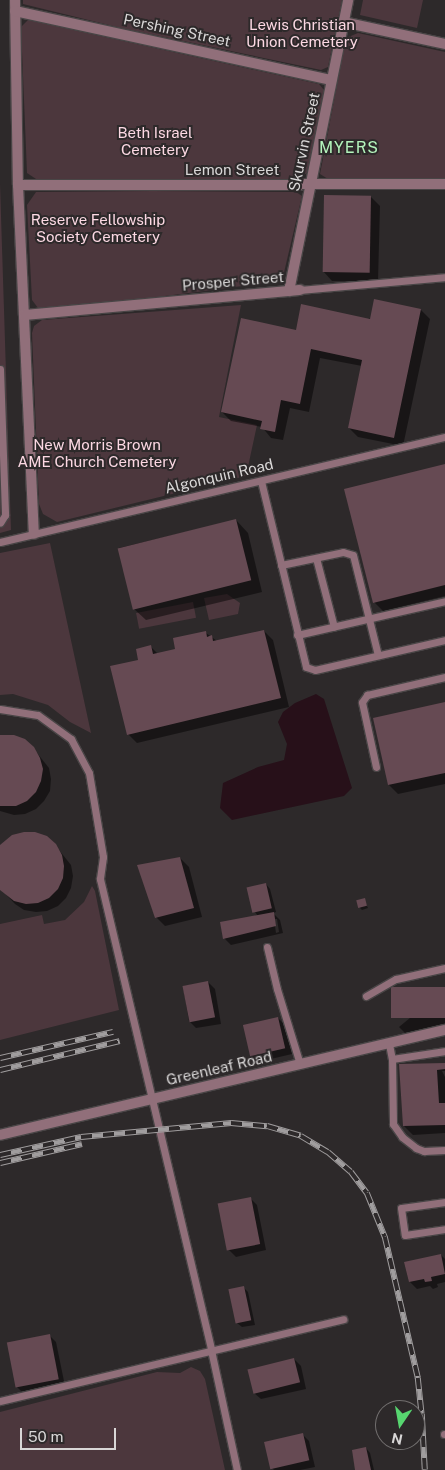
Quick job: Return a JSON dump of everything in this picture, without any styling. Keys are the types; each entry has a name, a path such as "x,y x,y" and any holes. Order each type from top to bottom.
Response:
{"street":[{"path":"14,0 18,185 34,534"},
{"name":"Skurvin Street","path":"294,291 310,185 348,0"},
{"name":"Pershing Street","path":"15,11 332,80"},
{"path":"343,22 445,44"},
{"name":"Lemon Street","path":"18,185 445,184"},
{"name":"Prosper Street","path":"24,315 294,291"},
{"name":"Greenleaf Road","path":"0,1135 445,1030"}],"lane":[{"name":"Prosper Street","path":"294,291 445,278"},
{"path":"0,369 5,514 0,523"},
{"name":"Algonquin Road","path":"0,542 445,437"},
{"path":"261,481 297,636 306,666 315,670 445,640"},
{"path":"281,565 343,552 353,555 378,655"},
{"path":"316,558 334,627"},
{"path":"297,636 445,601"},
{"path":"376,767 362,702 367,695 445,677"},
{"path":"0,709 38,715 71,739 89,773 102,857 100,879 153,1098 237,1470"},
{"path":"267,947 277,989 300,1064"},
{"path":"366,996 396,979 445,968"},
{"path":"389,1044 392,1059 394,1124 402,1137 416,1148 424,1151 445,1150"},
{"path":"392,1059 445,1051"},
{"path":"445,1202 401,1208 405,1235 445,1229"},
{"path":"0,1400 343,1319"}],"green space":[{"name":"Lewis Christian Union Cemetery","path":"23,0 342,0 328,67 321,70 121,28 23,4"},
{"path":"363,0 423,0 417,28 360,15"},
{"name":"Beth Israel Cemetery","path":"28,20 319,84 324,90 307,173 297,179 36,179 27,173 21,27"},
{"path":"358,33 445,52 445,178 328,179 320,174 346,38"},
{"path":"0,184 11,530 0,533"},
{"name":"Reserve Fellowship Society Cemetery","path":"36,192 296,192 302,196 282,281 142,299 38,308 32,300 27,205"},
{"name":"New Morris Brown AME Church Cemetery","path":"241,305 219,417 257,425 246,476 57,522 43,514 39,504 32,333 34,326 42,320"},
{"path":"50,543 91,733 70,722 48,705 13,694 0,695 0,553"},
{"path":"227,594 240,603 238,614 209,620 204,598"},
{"path":"193,602 196,618 139,629 136,613"},
{"path":"92,886 95,891 119,1010 0,1040 0,924 42,915 44,924 65,920 84,902"},
{"path":"191,1367 200,1371 205,1379 225,1470 0,1470 0,1412 157,1372 180,1373"}],"shaded area":[{"path":"316,694 324,699 352,788 344,796 232,820 220,808 223,783 258,767 284,760 287,744 278,722 283,712 295,703"}],"building":[{"path":"324,195 371,196 370,273 323,272"},
{"path":"374,299 421,309 394,438 348,428 362,360 311,349 300,404 281,400 275,432 260,429 262,421 221,412 241,318 296,330 301,304 370,319"},
{"path":"445,464 445,585 373,603 344,489"},
{"path":"236,519 251,580 133,610 118,549"},
{"path":"264,630 281,698 127,735 110,666 138,660 136,649 151,645 153,654 175,649 173,638 206,631 207,637 212,635 213,641"},
{"path":"445,702 445,773 388,785 373,718"},
{"path":"0,735 14,735 25,739 34,747 43,769 41,781 36,792 27,801 16,806 0,806"},
{"path":"35,832 47,836 56,844 62,855 64,866 63,878 58,889 49,898 38,903 26,904 14,901 0,890 0,845 12,835"},
{"path":"180,857 194,908 155,918 137,865"},
{"path":"266,883 272,908 252,913 247,887"},
{"path":"365,898 367,906 358,908 356,900"},
{"path":"274,912 276,926 223,939 220,922"},
{"path":"208,981 215,1017 190,1022 182,986"},
{"path":"391,987 445,987 445,1018 391,1018"},
{"path":"278,1017 285,1048 250,1056 243,1025"},
{"path":"445,1063 445,1069 437,1070 439,1103 445,1103 445,1125 403,1126 399,1064"},
{"path":"251,1197 260,1244 227,1251 218,1203"},
{"path":"441,1254 445,1274 431,1277 432,1281 425,1282 424,1279 409,1282 404,1262"},
{"path":"244,1286 251,1320 236,1324 228,1289"},
{"path":"50,1334 59,1379 16,1388 7,1342"},
{"path":"294,1358 300,1382 253,1394 247,1370"},
{"path":"303,1433 309,1460 270,1469 264,1442"},
{"path":"366,1447 371,1470 355,1470 352,1450"}],"railway":[{"path":"0,1058 113,1032"},
{"path":"0,1070 120,1041"},
{"path":"0,1155 81,1137 231,1123 267,1126 301,1136 328,1152 351,1172 367,1193 385,1237 418,1378 425,1470"},
{"path":"0,1163 82,1144"}],"district":[{"name":"MYERS","path":"349,148"}]}
